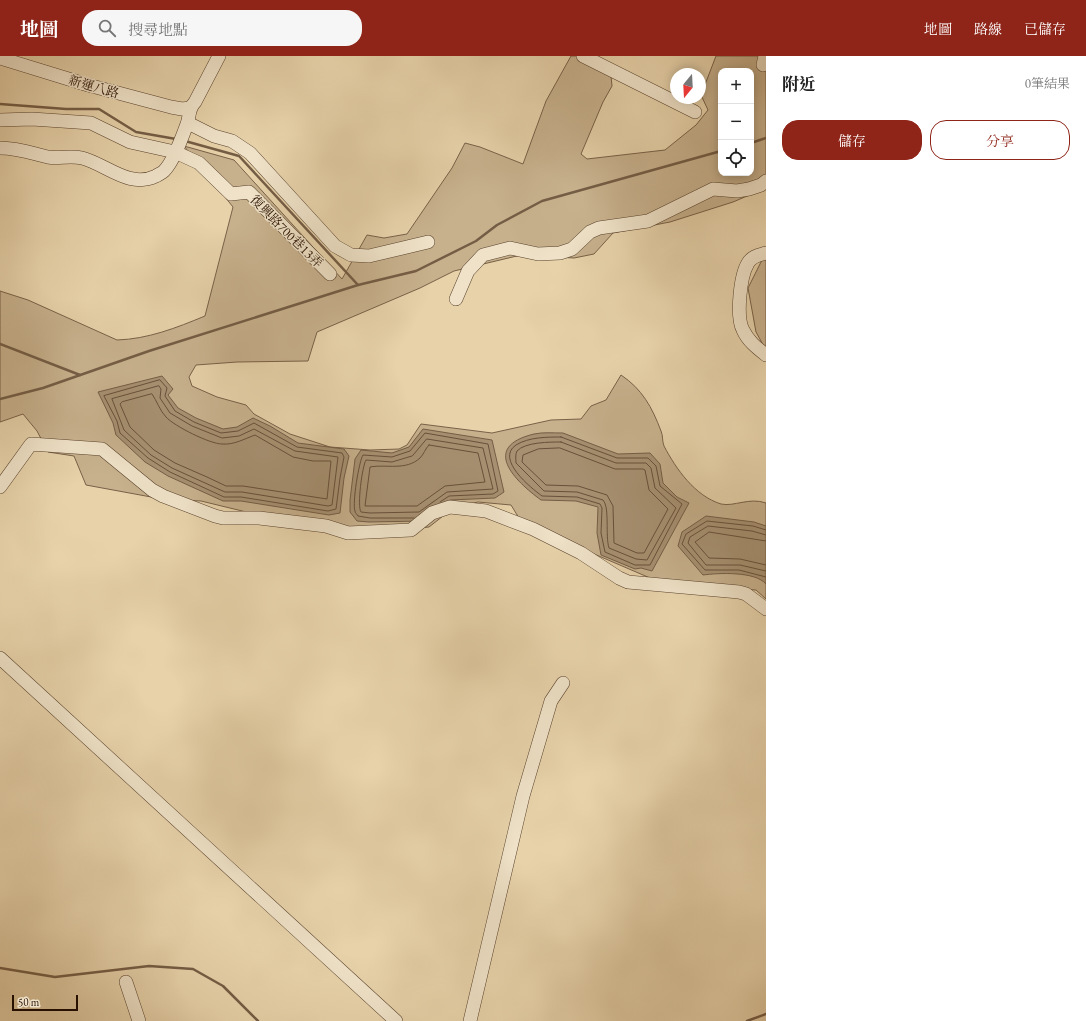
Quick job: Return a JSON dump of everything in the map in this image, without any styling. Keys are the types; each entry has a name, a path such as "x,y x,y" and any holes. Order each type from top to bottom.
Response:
{"street":[{"path":"0,148 23,149 49,157 83,158 120,176 143,179 151,178 164,172 186,127 190,108 195,102 219,56"},
{"path":"583,56 695,112"},
{"name":"新運八路","path":"0,58 88,85 171,107 182,109 190,108"},
{"name":"復興路700巷13弄","path":"0,120 32,119 91,124 130,142 176,148 199,163 231,194 249,192 330,274"},
{"path":"186,127 232,141 250,153 334,246 351,255 369,256 428,242"},
{"path":"456,299 468,271 483,255 510,248 538,254 560,253 572,249 590,232 599,228 648,221 713,189 736,191 755,187 766,181"},
{"path":"766,253 755,256 748,263 743,277 739,315 742,329 752,344 766,355"},
{"path":"0,487 31,444 96,448 102,449 152,490 163,496 215,516 259,518 326,526 348,533 411,530 432,513 450,507 486,511 533,529 581,553 618,578 628,582 739,592 746,594 766,609"},
{"path":"0,658 396,1021"},
{"path":"470,1021 523,796 550,701 563,683"},
{"path":"126,982 139,1021"}],"shaded area":[{"path":"571,56 593,56 610,66 612,86 603,102 581,154 587,159 665,150 696,125 708,110 705,104 706,82 716,56 766,56 766,188 733,202 670,222 613,233 594,254 574,258 521,255 454,271 420,288 317,332 308,361 237,362 196,365 189,377 192,386 217,397 246,405 254,414 290,434 330,447 370,450 399,449 407,445 421,424 492,433 551,420 581,419 591,406 606,400 621,375 635,386 646,399 658,422 662,433 664,446 674,464 687,481 703,495 721,504 726,505 748,501 760,501 766,503 766,599 756,590 664,584 522,523 511,505 478,502 452,509 429,527 376,532 267,517 201,501 162,499 86,485 74,456 48,452 37,431 23,414 0,422 0,291 28,300 117,340 140,338 173,329 205,316 233,207 184,146 234,160 342,279 367,235 384,238 407,234 452,168 465,143 480,147 523,164 546,101"},
{"path":"766,252 766,350 756,332 748,288"}],"water":[{"path":"162,376 173,389 168,395 178,408 196,418 223,429 237,427 253,418 270,426 298,443 344,449 349,456 344,478 340,513 329,515 241,501 223,501 168,476 145,462 116,435 113,423 98,392"},
{"path":"423,429 492,440 504,492 495,498 450,500 423,521 357,521 350,512 350,500 355,459 361,450 392,453 409,447"},
{"path":"563,433 618,454 650,453 660,464 663,483 677,497 689,503 652,571 641,568 635,569 601,555 597,533 598,507 576,501 541,500 521,484 513,474 508,465 506,456 509,447 518,440 534,434"},
{"path":"706,516 754,522 766,526 766,584 754,577 745,575 703,575 678,546 682,532"}],"waterway":[{"path":"0,104 66,109 99,109 136,132 176,139"},
{"path":"754,142 766,138"},
{"path":"185,141 239,156 358,285 416,271 476,241 497,225 542,201 718,152"},
{"path":"0,399 43,388 149,351 358,285"},
{"path":"0,344 80,375"},
{"path":"0,968 55,977 149,966 193,969 223,986 258,1021"},
{"path":"747,1021 766,1014"}]}
